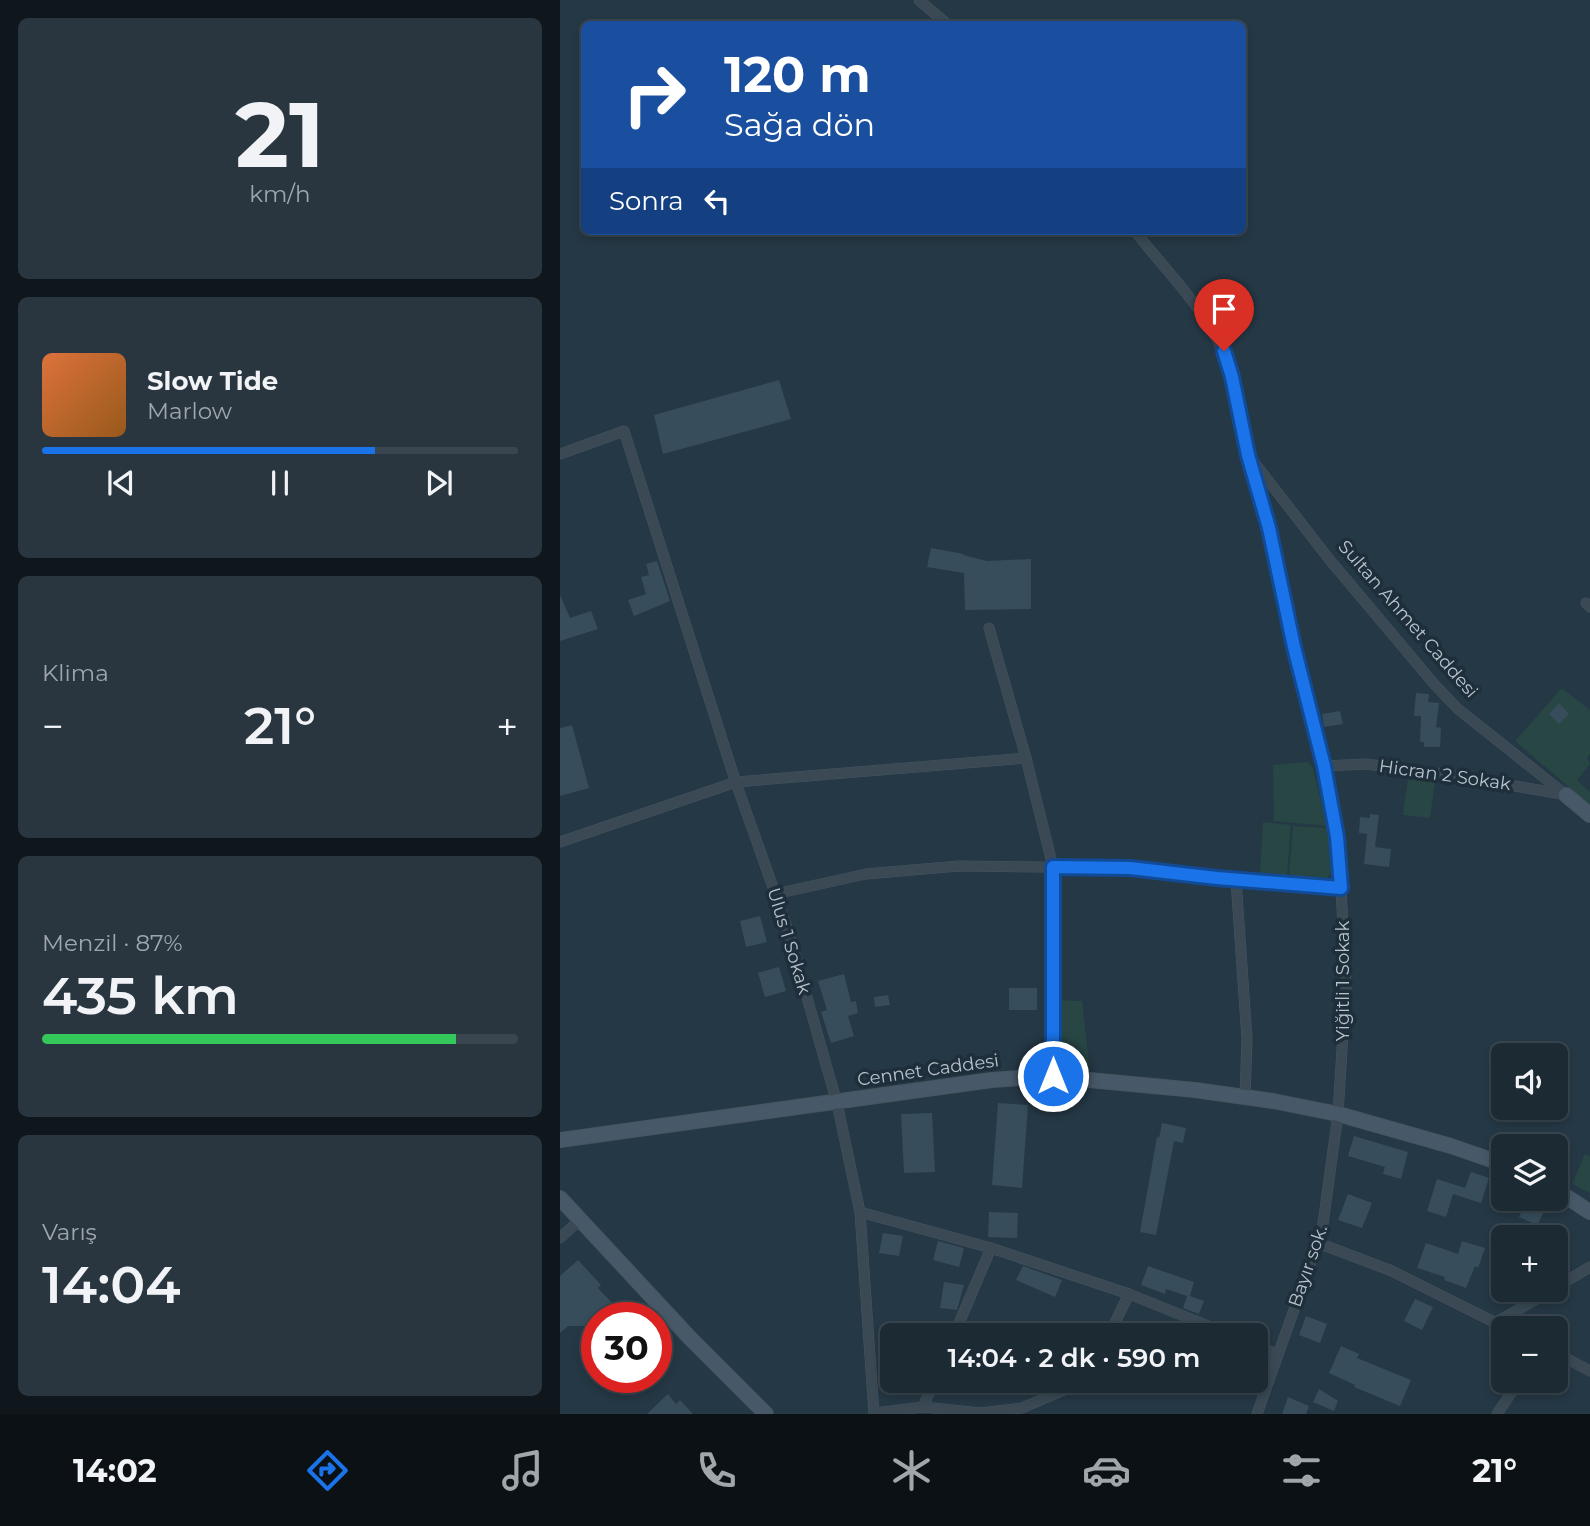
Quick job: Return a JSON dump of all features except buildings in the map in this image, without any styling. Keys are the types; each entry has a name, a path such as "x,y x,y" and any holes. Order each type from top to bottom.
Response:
{"street":[{"path":"919,0 944,21"},
{"name":"Yiğitli 1 Sokak","path":"1138,235 1170,272 1224,351 1248,455 1269,528 1294,647 1324,766 1337,837 1346,984 1338,1114"},
{"name":"Ulus 1 Sokak","path":"560,454 624,431 735,781 794,951 837,1103 860,1212 875,1414"},
{"name":"Sultan Ahmet Caddesi","path":"1248,455 1329,559 1435,685 1458,709 1590,815"},
{"path":"989,628 1026,758 1053,867 1053,1076"},
{"path":"560,842 735,781 1026,758"},
{"name":"Hicran 2 Sokak","path":"1324,766 1366,764 1566,795"},
{"path":"775,894 835,879 898,870 959,866 1130,868 1341,888"},
{"path":"1236,880 1247,1039 1245,1097"},
{"name":"Cennet Caddesi","path":"560,1140 992,1080 1053,1076 1195,1090 1338,1114 1491,1160"},
{"name":"Bayır sok.","path":"1257,1414 1322,1231 1338,1114"},
{"path":"560,1198 766,1414"},
{"path":"1568,1198 1590,1212"},
{"path":"860,1212 991,1248 1129,1294 1201,1323"},
{"path":"560,1238 579,1220"},
{"path":"1318,1243 1392,1271 1491,1321"},
{"path":"959,1323 991,1248"},
{"path":"1568,1281 1590,1268"},
{"path":"1115,1323 1129,1294"},
{"path":"1507,1316 1531,1302"},
{"path":"1268,1351 1277,1354"},
{"path":"1568,1359 1590,1371"},
{"path":"923,1407 929,1393"},
{"path":"875,1414 923,1407 981,1413 1022,1408 1057,1393"},
{"path":"1497,1414 1511,1393"}],"green space":[{"path":"1562,688 1590,710 1590,754 1587,758 1590,764 1577,780 1590,792 1590,805 1515,741"},
{"path":"1307,762 1313,768 1327,826 1274,821 1273,765"},
{"path":"1408,778 1435,782 1430,818 1403,815"},
{"path":"1263,822 1291,825 1287,876 1260,873"},
{"path":"1293,826 1327,828 1334,870 1327,878 1289,876"},
{"path":"1057,1000 1082,1001 1090,1073 1057,1071"},
{"path":"1585,1154 1590,1156 1590,1193 1572,1184"}],"route":[{"path":"1053,1076 1053,867 1130,868 1341,888 1337,837 1324,766 1294,647 1269,528 1248,455 1224,351"}]}
